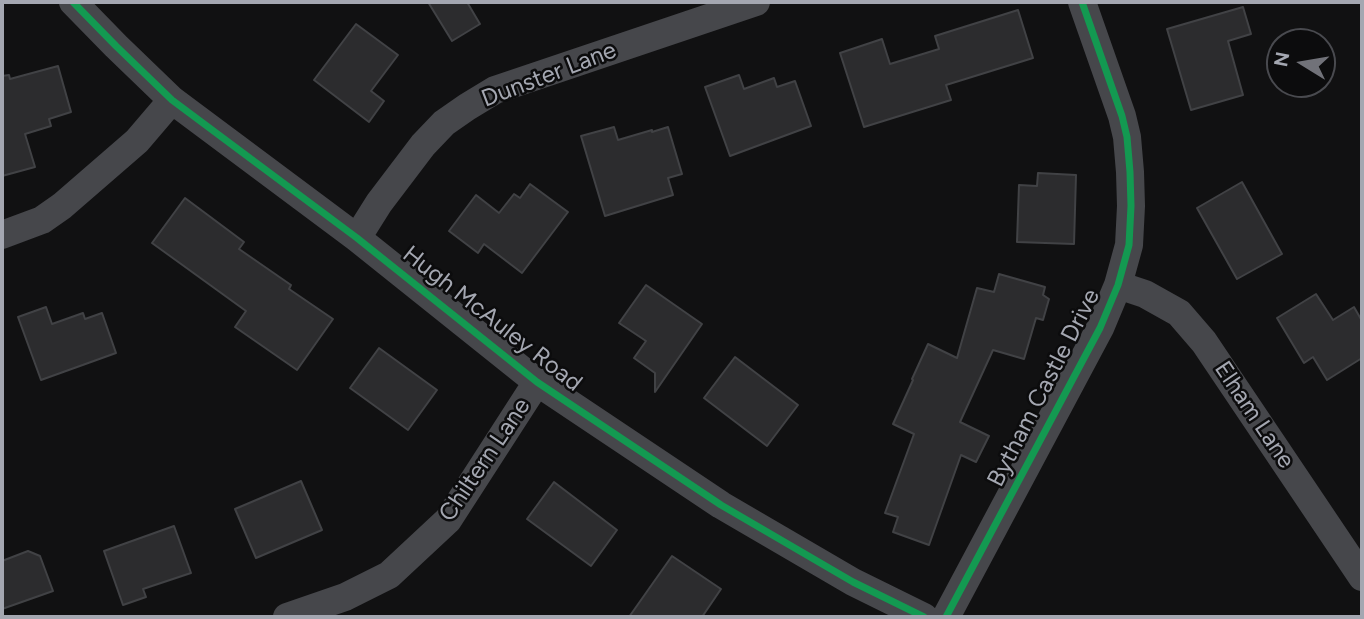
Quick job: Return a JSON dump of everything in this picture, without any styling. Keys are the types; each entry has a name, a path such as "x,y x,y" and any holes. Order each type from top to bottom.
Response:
{"street":[{"name":"Hugh McAuley Road","path":"73,2 172,100 357,238 537,382 721,505 853,582 924,617"},
{"name":"Dunster Lane","path":"357,238 379,203 423,145 444,123 495,90 756,2"},
{"name":"Bytham Castle Drive","path":"946,617 1100,328 1118,285 1129,245 1131,206 1127,137 1112,85 1082,2"},
{"path":"2,235 42,219 62,206 137,141 172,100"},
{"name":"Elham Lane","path":"1118,285 1145,294 1179,313 1204,342 1362,576"},
{"name":"Chiltern Lane","path":"287,617 345,597 389,575 448,520 537,382"}],"building":[{"path":"428,2 467,2 480,24 452,41"},
{"path":"1243,7 1251,34 1228,41 1243,95 1191,110 1167,29"},
{"path":"1018,10 1033,58 946,85 951,100 864,127 840,53 882,39 890,64 939,49 935,36"},
{"path":"356,24 398,55 371,91 384,101 369,122 314,80"},
{"path":"58,66 71,112 49,119 51,126 25,134 35,167 2,176 2,76 9,75 10,79"},
{"path":"739,75 744,89 774,78 777,87 795,81 811,126 730,156 705,87"},
{"path":"614,127 618,140 668,127 682,174 668,178 673,195 605,216 581,136"},
{"path":"1038,173 1076,175 1074,244 1017,242 1019,185 1037,186"},
{"path":"1242,182 1282,254 1237,279 1197,208"},
{"path":"530,184 568,212 522,273 484,244 478,253 449,231 476,195 499,213 514,194 520,198"},
{"path":"185,198 244,242 239,249 291,285 289,289 333,319 297,370 235,327 246,311 152,243"},
{"path":"999,274 1045,287 1043,295 1049,299 1043,320 1036,318 1024,359 993,350 960,422 989,436 976,462 961,455 929,545 893,532 898,517 885,513 914,434 893,424 928,344 957,358 977,288 994,292"},
{"path":"646,285 702,324 655,392 655,373 634,358 646,341 619,323"},
{"path":"1316,294 1333,320 1354,307 1362,321 1362,358 1327,380 1313,357 1304,363 1277,318"},
{"path":"46,307 52,324 83,313 85,319 102,313 116,353 41,380 18,317"},
{"path":"379,348 437,390 408,430 350,388"},
{"path":"735,357 798,405 767,446 704,398"},
{"path":"301,481 322,530 256,558 235,509"},
{"path":"554,482 617,530 591,566 527,519"},
{"path":"174,526 191,573 143,589 146,597 123,605 104,551"},
{"path":"28,551 40,556 53,591 2,609 2,561"},
{"path":"672,556 721,589 702,617 629,617"}],"cycle path":[{"path":"73,2 172,100 357,238 537,382 721,505 853,582 924,617"},
{"path":"946,617 1100,328 1118,285 1129,245 1131,206 1127,137 1082,2"}]}
